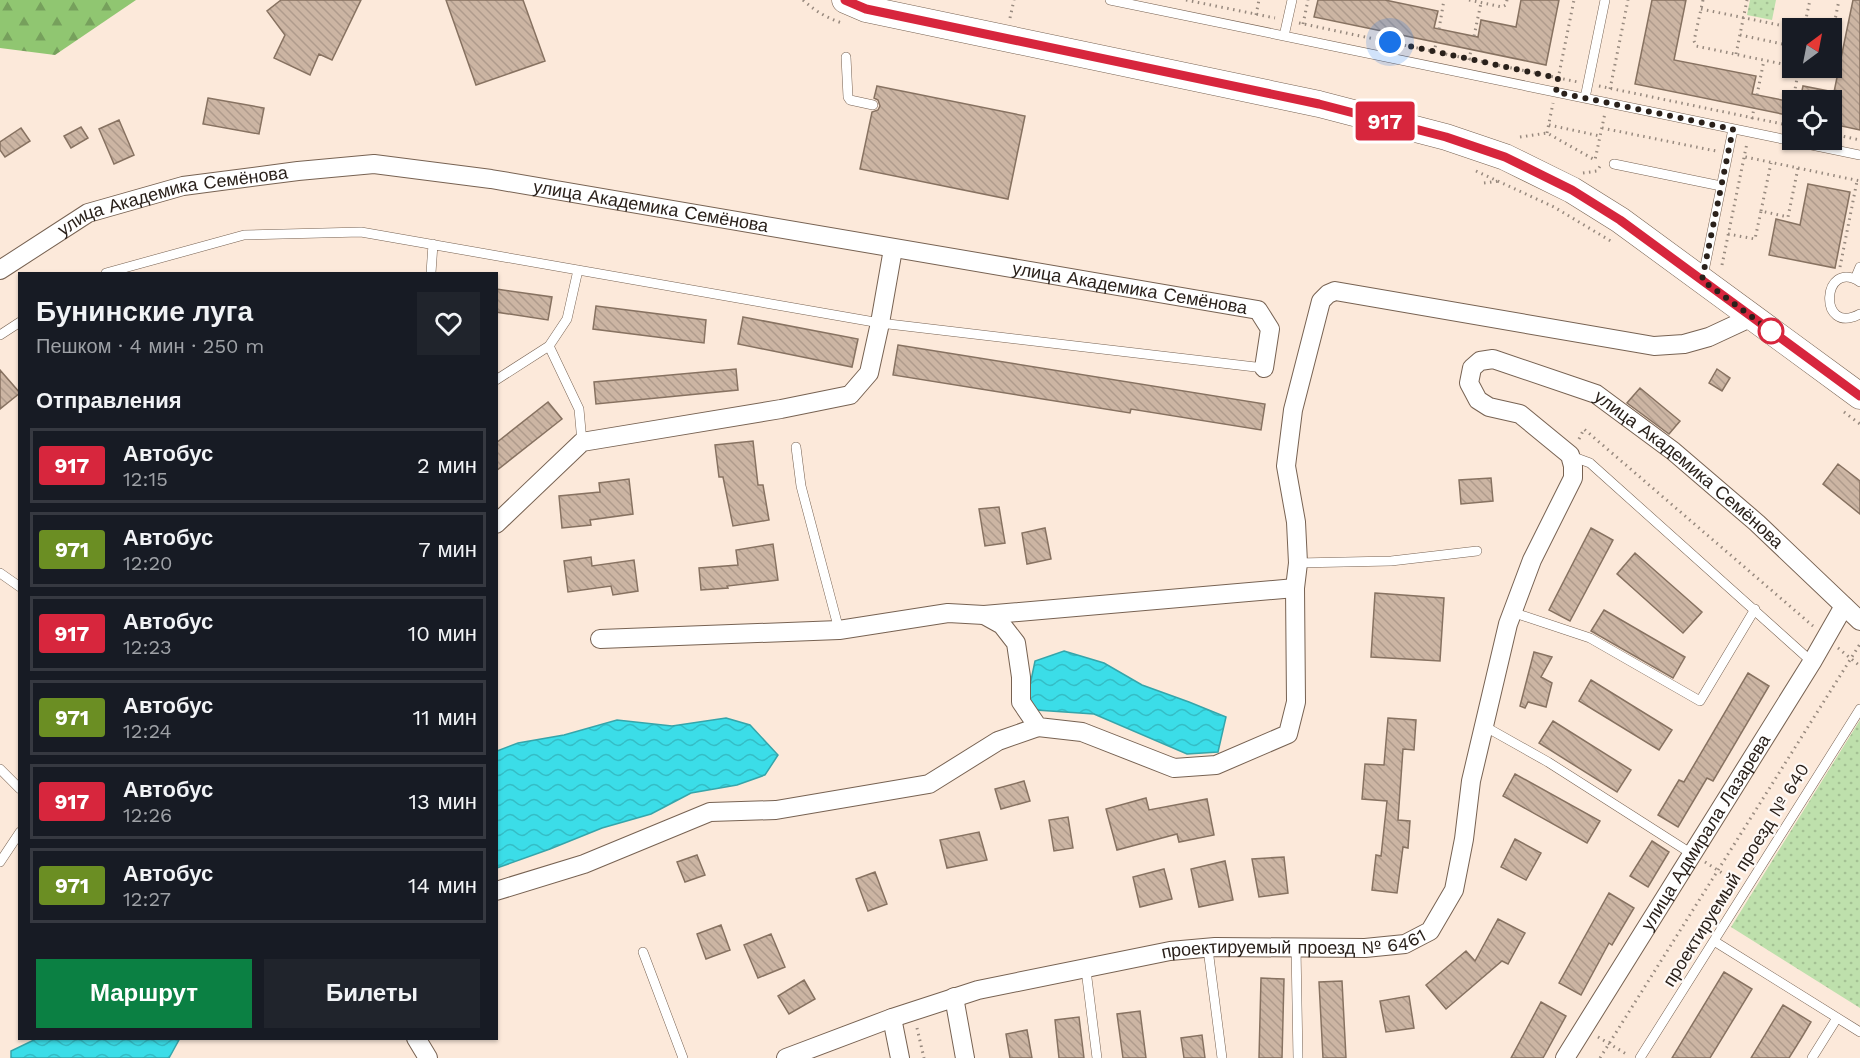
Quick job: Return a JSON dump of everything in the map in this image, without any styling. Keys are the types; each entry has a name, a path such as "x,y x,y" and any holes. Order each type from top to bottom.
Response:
{"main road":[{"path":"844,12 866,9 1319,104 1472,145 1530,168 1572,190 1712,272 1752,317 1851,403"}],"street":[{"name":"улица Академика Семёнова","path":"0,270 88,213 173,189 298,171 374,164 491,178 1258,310 1270,330 1264,368"},
{"path":"498,522 582,442 781,409 850,395 869,373 893,249"},
{"path":"498,890 584,864 711,812 776,810 929,784 998,741 1038,727 1082,732 1174,768 1216,765 1288,734 1296,702 1295,588 1298,563 1296,522 1286,466 1293,410 1321,301 1328,294 1335,291 1654,346 1684,344 1701,340 1752,317"},
{"name":"улица Академика Семёнова","path":"1572,461 1520,414 1489,407 1478,400 1469,383 1472,368 1480,361 1493,359 1596,394 1673,450 1757,523 1860,621"},
{"name":"проектируемый проезд № 6461","path":"786,1058 892,1018 978,990 1086,970 1170,951 1365,948 1405,944 1430,931 1454,890 1471,781 1512,612 1532,560 1573,478 1572,461"},
{"path":"600,639 839,630 948,613 984,615 1295,588"},
{"name":"улица Адмирала Лазарева","path":"1564,1058 1812,662 1844,606"},
{"path":"984,615 1002,625 1016,643 1021,677 1021,702 1038,727"},
{"path":"954,997 965,1058"},
{"path":"892,1018 900,1058"},
{"path":"417,1040 428,1058"}],"lane":[{"path":"1110,0 1860,155"},
{"path":"1284,36 1292,0"},
{"path":"1585,98 1605,0"},
{"path":"846,57 848,97 850,100 873,105"},
{"path":"1712,272 1721,186 1733,129"},
{"path":"1614,164 1721,186"},
{"path":"113,272 244,235 361,232 880,323 1264,368"},
{"path":"431,272 433,244"},
{"path":"1860,267 1858,281 1849,278 1837,281 1828,296 1829,305 1842,317 1851,318 1860,314"},
{"path":"498,379 549,346 567,320 578,270"},
{"path":"0,335 18,323"},
{"path":"549,346 579,409 582,442"},
{"path":"796,447 801,486 839,630"},
{"path":"1572,461 1590,463 1812,662"},
{"path":"1298,563 1391,561 1477,551"},
{"path":"0,573 18,586"},
{"path":"1512,612 1590,638 1700,701 1755,609"},
{"name":"проектируемый проезд № 640","path":"1640,1058 1860,709"},
{"path":"1484,726 1548,762 1692,854"},
{"path":"0,770 18,787"},
{"path":"0,862 18,835"},
{"path":"1714,941 1860,1032"},
{"path":"1296,948 1298,1058"},
{"path":"1208,949 1222,1058"},
{"path":"643,952 683,1058"},
{"path":"1086,970 1097,1058"},
{"path":"1812,1058 1837,1018"}],"path":[{"path":"803,0 814,11 830,19 844,12"},
{"path":"1010,18 1014,0"},
{"path":"1186,0 1782,124"},
{"path":"1256,15 1259,0"},
{"path":"1303,24 1308,0"},
{"path":"1438,28 1444,0"},
{"path":"1473,0 1502,7 1506,5 1507,0"},
{"path":"1520,137 1547,134 1574,0"},
{"path":"1703,0 1696,46 1782,64"},
{"path":"1736,54 1747,0"},
{"path":"1806,18 1809,0"},
{"path":"1835,18 1839,0"},
{"path":"1474,36 1481,3"},
{"path":"1701,9 1782,26"},
{"path":"1740,35 1782,44"},
{"path":"1757,95 1764,60"},
{"path":"1549,125 1600,136"},
{"path":"1712,272 1749,132"},
{"path":"1842,136 1860,140"},
{"path":"1761,211 1771,163"},
{"path":"1798,168 1859,181 1837,281"},
{"path":"1474,170 1554,207 1619,246"},
{"path":"1851,403 1860,424"},
{"path":"1572,461 1584,429 1860,666"},
{"path":"1600,1058 1860,644"},
{"path":"1692,854 1747,888"},
{"path":"913,1011 924,1058"},
{"path":"1583,1028 1632,1058"}],"green space":[{"path":"0,0 136,0 55,55 0,48"},
{"path":"1750,0 1776,0 1772,20 1747,15"},
{"path":"1860,720 1860,1008 1731,927"}],"water":[{"path":"1064,651 1104,663 1142,685 1226,717 1218,752 1187,754 1094,714 1036,710 1028,695 1035,661"},
{"path":"726,718 750,725 778,755 765,775 737,785 691,793 651,814 602,828 498,868 498,751 518,743 564,735 617,720 672,726"},
{"path":"34,1040 179,1040 169,1058 11,1058 11,1051"}],"building":[{"path":"281,0 361,0 332,60 319,54 310,75 274,58 285,35 267,11"},
{"path":"446,0 523,0 545,61 476,85"},
{"path":"1318,0 1385,0 1438,11 1434,28 1478,37 1481,20 1516,27 1521,0 1559,0 1546,65 1314,17"},
{"path":"1652,0 1686,0 1674,60 1756,76 1752,94 1782,100 1782,114 1635,84"},
{"path":"1853,0 1860,0 1860,130 1842,126 1842,90 1834,90 1837,78 1842,78 1842,53"},
{"path":"877,86 1025,116 1008,199 860,169 872,112 878,110 880,106 878,100 874,98"},
{"path":"1803,86 1824,90 1802,90"},
{"path":"208,98 264,108 259,134 203,124"},
{"path":"119,120 134,155 114,164 99,129"},
{"path":"81,127 88,138 71,148 64,136"},
{"path":"21,128 30,141 5,157 0,150 0,142"},
{"path":"1808,184 1850,192 1835,268 1769,255 1776,219 1800,225"},
{"path":"498,289 552,297 548,320 498,312"},
{"path":"596,306 706,320 704,343 593,329"},
{"path":"743,317 858,339 852,367 738,344"},
{"path":"898,345 1265,404 1261,430 1131,409 1130,413 893,375"},
{"path":"736,369 738,390 596,404 594,382"},
{"path":"1717,369 1730,378 1722,391 1709,383"},
{"path":"0,370 18,391 18,395 0,409"},
{"path":"1640,388 1680,421 1669,434 1627,403"},
{"path":"548,402 562,419 498,469 498,441"},
{"path":"753,441 758,485 763,485 769,520 733,526 723,477 719,477 715,445"},
{"path":"1838,464 1860,481 1860,514 1823,484"},
{"path":"1491,478 1493,501 1461,504 1459,480"},
{"path":"629,479 633,514 590,520 591,525 562,528 559,496 600,492 599,483"},
{"path":"999,507 1005,543 985,546 979,509"},
{"path":"1045,528 1051,559 1027,564 1022,533"},
{"path":"1591,528 1613,540 1570,621 1549,610"},
{"path":"773,544 778,580 701,590 699,568 738,565 736,550"},
{"path":"1635,553 1702,612 1683,633 1617,574"},
{"path":"591,557 592,566 634,560 638,591 613,595 611,586 568,592 564,561"},
{"path":"1375,593 1444,598 1440,661 1371,657"},
{"path":"1604,610 1685,657 1673,678 1591,631"},
{"path":"1534,652 1552,657 1541,677 1552,683 1546,707 1528,702 1525,708 1520,706"},
{"path":"1748,673 1769,686 1713,781 1707,778 1678,827 1658,815 1679,780 1684,782"},
{"path":"1591,680 1672,730 1659,750 1579,701"},
{"path":"1388,718 1416,720 1414,750 1403,749 1398,820 1410,821 1408,848 1403,847 1397,893 1372,890 1376,855 1381,856 1387,801 1362,799 1365,764 1384,765"},
{"path":"1553,721 1631,770 1617,792 1539,743"},
{"path":"1515,774 1600,821 1587,843 1503,796"},
{"path":"1024,781 1030,801 1001,809 995,789"},
{"path":"1146,798 1149,810 1207,799 1214,835 1179,842 1177,834 1117,850 1106,809"},
{"path":"1068,817 1073,848 1054,851 1049,820"},
{"path":"979,832 987,860 947,868 940,840"},
{"path":"1515,839 1541,853 1526,880 1501,867"},
{"path":"1652,841 1669,852 1648,887 1630,876"},
{"path":"697,855 705,875 685,882 677,862"},
{"path":"1284,857 1288,893 1259,897 1252,859"},
{"path":"1225,861 1233,900 1199,907 1191,869"},
{"path":"1164,869 1172,899 1140,907 1133,877"},
{"path":"875,872 887,904 868,911 856,879"},
{"path":"1609,893 1634,908 1612,945 1609,943 1581,995 1559,983"},
{"path":"1498,919 1525,933 1508,964 1502,961 1446,1009 1426,985 1466,951 1475,961"},
{"path":"721,925 730,950 706,959 697,934"},
{"path":"771,934 785,967 758,978 744,945"},
{"path":"1724,972 1752,989 1710,1058 1672,1058"},
{"path":"1261,978 1284,979 1282,1058 1259,1058"},
{"path":"804,980 815,999 789,1014 778,996"},
{"path":"1342,981 1346,1058 1323,1058 1319,982"},
{"path":"1409,996 1414,1028 1386,1032 1380,1001"},
{"path":"1541,1002 1566,1016 1543,1058 1511,1058"},
{"path":"1783,1005 1811,1022 1802,1037 1789,1058 1751,1058"},
{"path":"1140,1011 1146,1058 1123,1058 1117,1014"},
{"path":"1079,1017 1084,1058 1059,1058 1055,1020"},
{"path":"1027,1030 1032,1058 1010,1058 1006,1034"},
{"path":"1202,1035 1205,1058 1184,1058 1181,1038"}],"bus line":[{"name":"917","path":"845,0 866,9 1319,104 1446,137 1505,157 1572,190 1620,220 1860,396"}],"route":[{"path":"1390,42 1558,78 1556,92 1733,129 1702,280 1771,331"}]}
